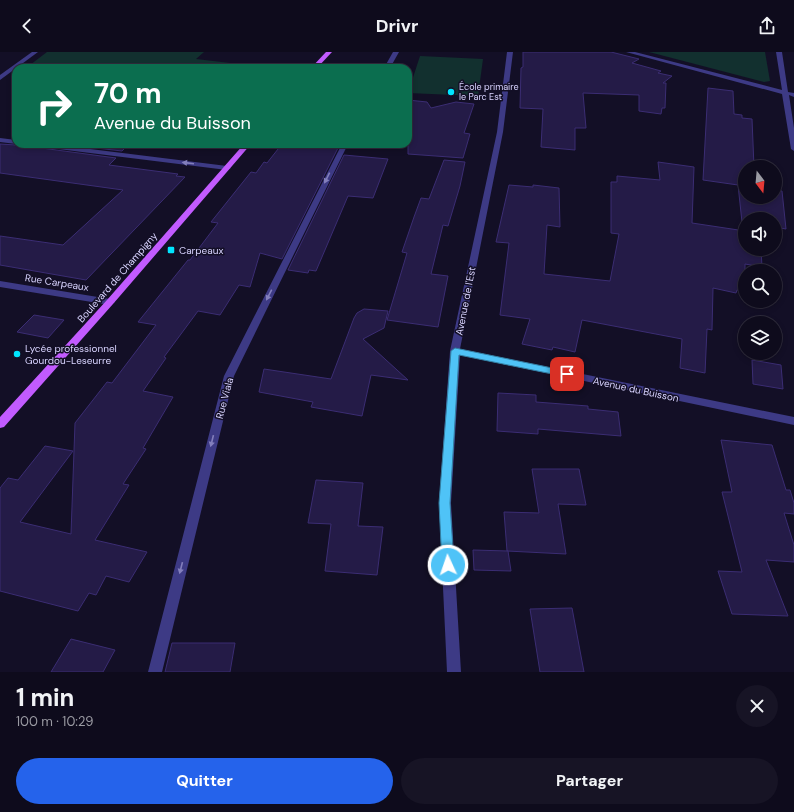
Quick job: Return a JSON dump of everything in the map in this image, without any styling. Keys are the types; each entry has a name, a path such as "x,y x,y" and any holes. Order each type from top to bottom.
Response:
{"main road":[{"path":"318,64 329,52"},
{"name":"Boulevard de Champigny","path":"0,424 110,302 244,148"}],"street":[{"path":"19,64 35,52"},
{"path":"389,64 396,52"},
{"name":"Avenue de l'Est","path":"454,672 445,503 455,351 500,132 510,52"},
{"path":"629,52 794,95"},
{"path":"779,52 794,149"},
{"path":"0,78 12,69"},
{"path":"0,140 12,142"},
{"path":"66,148 227,168"},
{"name":"Rue Viala","path":"156,672 229,376 343,148"},
{"name":"Rue Carpeaux","path":"0,284 110,302"},
{"name":"Avenue du Buisson","path":"455,351 794,421"}],"green space":[{"path":"47,52 204,52 196,59 238,64 31,64"},
{"path":"649,52 765,52 770,81 764,82"},
{"path":"420,56 483,59 478,96 412,93 412,81"}],"building":[{"path":"523,52 611,52 639,59 632,63 661,71 658,73 672,76 663,83 666,83 665,108 662,108 661,114 639,111 639,95 583,93 586,128 575,128 575,150 541,147 543,109 520,108"},
{"path":"708,88 733,91 734,114 742,115 742,118 752,119 754,160 738,160 738,185 703,180"},
{"path":"412,100 427,102 431,108 456,102 474,104 464,133 470,134 463,158 408,154 408,148 412,148"},
{"path":"0,144 12,145 12,148 41,148 116,158 109,165 178,174 176,176 185,177 86,280 0,265 0,236 63,245 123,190 0,173"},
{"path":"96,148 125,148 122,151"},
{"path":"279,148 338,148 282,259 260,253 250,287 239,285 220,315 198,311 164,357 166,358 143,391 173,397 143,448 146,449 123,484 129,485 95,540 147,552 129,582 106,576 96,595 89,593 78,611 0,591 0,488 8,478 18,480 45,446 73,451 20,522 71,534 75,423 107,382 112,383 156,325 138,322 188,260 190,260 218,223 211,222 251,172 256,173 264,162 267,163"},
{"path":"344,155 388,159 373,198 348,196 316,271 309,270 308,273 288,270"},
{"path":"444,160 465,162 460,186 448,226 443,225 431,274 448,276 438,327 387,320 407,253 402,252 414,217 421,198 429,199"},
{"path":"658,162 694,167 692,223 738,230 738,256 761,256 762,264 738,264 738,290 736,293 713,288 712,330 707,329 705,373 680,368 682,339 582,320 575,352 553,347 552,350 522,344 530,319 500,315 509,243 496,242 509,185 533,187 533,185 559,188 560,227 547,225 544,274 610,281 619,234 611,233 611,182 617,182 617,176 660,180"},
{"path":"782,191 786,229 782,228 782,212 741,212 740,204 782,204"},
{"path":"364,309 388,311 384,328 363,339 408,380 371,375 362,416 311,407 313,402 259,392 264,369 331,379 354,318 357,313"},
{"path":"34,315 64,320 48,338 17,332"},
{"path":"752,360 781,365 783,389 753,384"},
{"path":"498,393 536,395 536,402 588,406 588,409 618,412 621,436 538,429 538,434 497,431"},
{"path":"721,440 772,445 786,490 790,490 794,503 794,514 784,513 794,545 794,562 766,560 788,616 732,614 718,571 742,572 722,492 732,492"},
{"path":"532,469 579,469 586,505 558,504 566,554 507,551 504,512 539,513"},
{"path":"316,480 363,483 358,526 383,527 377,575 325,571 331,524 308,523"},
{"path":"473,550 508,551 511,571 474,570"},
{"path":"572,608 584,672 540,672 530,609"},
{"path":"71,639 115,650 103,672 51,672"},
{"path":"172,643 235,643 230,672 165,672"}],"place":[{"name":"École primaire le Parc Est","path":"451,92"},
{"name":"Carpeaux","path":"171,250"},
{"name":"Lycée professionnel Gourdou-Leseurre","path":"17,354"}],"route":[{"path":"448,565 445,503 455,351 567,374"}]}
